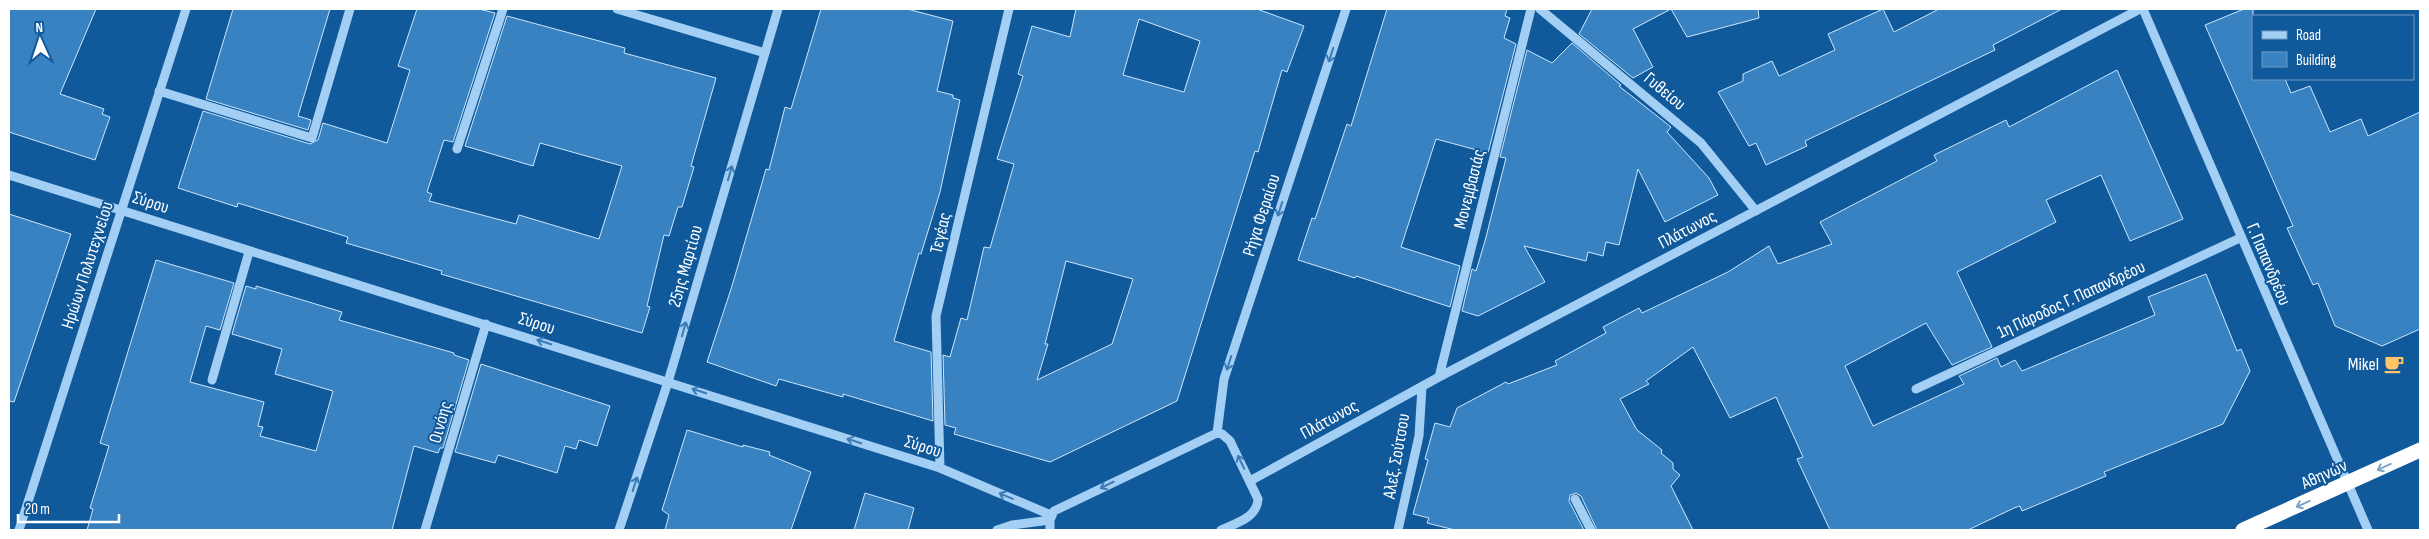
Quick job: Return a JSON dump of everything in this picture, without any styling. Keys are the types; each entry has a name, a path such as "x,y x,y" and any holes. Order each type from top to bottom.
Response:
{"highway":[{"name":"Αθηνών","path":"2243,530 2420,450"}],"street":[{"name":"Ηρώων Πολυτεχνείου","path":"19,530 186,9"},
{"path":"159,91 312,138 350,9"},
{"path":"457,149 502,9"},
{"path":"618,9 765,53"},
{"name":"25ης Μαρτίου","path":"619,530 668,382 778,9"},
{"name":"Τεγέας","path":"940,468 936,316 1009,9"},
{"name":"Ρήγα Φεραίου","path":"1217,434 1224,379 1346,9"},
{"name":"Μονεμβασιάς","path":"1439,377 1531,9"},
{"name":"Γυθείου","path":"1540,9 1701,143 1756,212"},
{"name":"Πλάτωνος","path":"1250,481 1439,377 2142,9"},
{"name":"Γ. Παπανδρέου","path":"2142,9 2368,530"},
{"name":"Σύρου","path":"9,175 940,468 1050,518"},
{"name":"1η Πάροδος Γ. Παπανδρέου","path":"1916,389 2240,238"},
{"path":"212,380 249,252"},
{"name":"Οινόης","path":"425,530 486,324"},
{"name":"Αλεξ. Σούτσου","path":"1398,530 1419,436 1422,387"},
{"path":"1050,530 1050,518 1054,511 1217,434 1222,434 1230,441 1258,499 1257,507 1252,515 1221,530"},
{"path":"1575,499 1591,530"},
{"path":"997,530 1012,525 1050,518"}],"building":[{"path":"9,9 96,9 60,94 104,109 102,114 110,117 95,160 9,132"},
{"path":"233,9 330,9 298,116 311,120 308,130 206,99"},
{"path":"417,9 479,9 495,13 453,142 444,140 427,192 432,194 429,201 516,224 519,215 599,239 622,166 540,143 533,166 465,146 507,16 625,48 624,53 716,78 691,166 694,167 682,207 678,207 669,236 664,235 647,306 650,307 642,333 441,274 442,271 346,243 348,237 238,203 237,207 178,188 203,111 310,144 318,140 323,123 387,143 410,70 398,66"},
{"path":"821,9 907,9 953,21 937,91 953,95 953,98 960,100 940,192 921,254 919,253 894,341 931,352 933,421 843,394 843,397 779,379 776,386 707,362 732,286 766,169 769,170 785,107 791,109"},
{"path":"1076,9 1257,9 1304,26 1287,72 1282,70 1258,152 1255,151 1177,401 1050,462 954,434 956,428 945,425 943,355 950,357 961,318 967,320 984,247 990,248 1014,164 997,159 1023,76 1018,74 1032,26 1070,37","holes":["1139,19 1200,41 1184,92 1123,75","1066,261 1133,279 1112,344 1037,380 1048,344 1045,344"]},
{"path":"1387,9 1507,9 1505,16 1510,18 1504,38 1516,44 1488,153 1436,139 1401,247 1460,266 1450,307 1356,276 1355,278 1298,260 1312,218 1315,219 1347,124 1351,126"},
{"path":"1592,9 1671,9 1633,29 1653,67 1633,78 1579,34"},
{"path":"1671,9 1758,9 1759,18 1687,37"},
{"path":"1883,9 1894,32 1939,9 2062,9 1993,45 1995,50 1805,141 1807,146 1766,165 1756,143 1749,146 1718,92 1743,81 1743,74 1772,61 1779,76 1835,50 1828,34"},
{"path":"2244,9 2253,9 2252,80 2285,80 2291,93 2310,86 2330,132 2361,119 2368,136 2420,112 2420,329 2382,346 2335,326 2318,283 2313,285 2287,228 2293,226 2205,25"},
{"path":"1572,43 1621,85 1619,86 1671,127 1667,132 1709,178 1718,195 1665,222 1638,169 1619,245 1606,242 1603,256 1588,252 1586,261 1524,246 1545,282 1478,316 1462,311 1472,269 1476,271 1485,241 1506,158 1500,157 1527,50 1552,63"},
{"path":"2117,70 2183,219 2130,241 2101,175 2046,200 2056,222 1957,272 1992,347 1952,365 1926,323 1845,366 1873,426 1964,384 1959,376 1997,358 2001,367 2015,360 2022,371 2155,315 2148,297 2206,274 2237,351 2241,349 2250,371 2223,424 2104,472 2106,476 2022,511 2020,506 2014,508 1968,530 1830,530 1797,459 1803,457 1776,397 1730,418 1693,347 1646,381 1649,384 1620,399 1637,430 1662,450 1661,453 1673,463 1673,469 1680,475 1671,486 1693,530 1597,530 1581,496 1576,493 1570,495 1569,501 1584,530 1455,530 1427,523 1429,518 1413,514 1428,460 1425,459 1435,423 1450,427 1457,408 1506,382 1508,384 1557,365 1555,361 1606,333 1603,327 1639,308 1642,313 1728,272 1769,246 1778,264 1832,244 1820,222 1937,161 1934,155 2006,120 2009,127"},
{"path":"9,214 71,234 14,402 9,401"},
{"path":"156,260 234,283 220,330 206,326 190,382 264,402 258,426 263,427 260,436 316,451 333,391 275,374 282,349 232,334 246,286 256,289 256,286 342,312 339,320 454,353 454,355 469,360 443,448 440,448 438,453 414,446 392,530 87,530 93,509 90,508 109,446 100,443"},
{"path":"481,364 610,406 597,446 579,440 576,449 565,446 557,473 498,455 495,463 455,452"},
{"path":"687,430 743,447 743,445 770,452 769,455 811,472 791,530 665,530 669,515 662,510"},
{"path":"865,493 914,508 908,530 854,530"}],"place":[{"name":"Mikel","path":"2394,364"}]}
